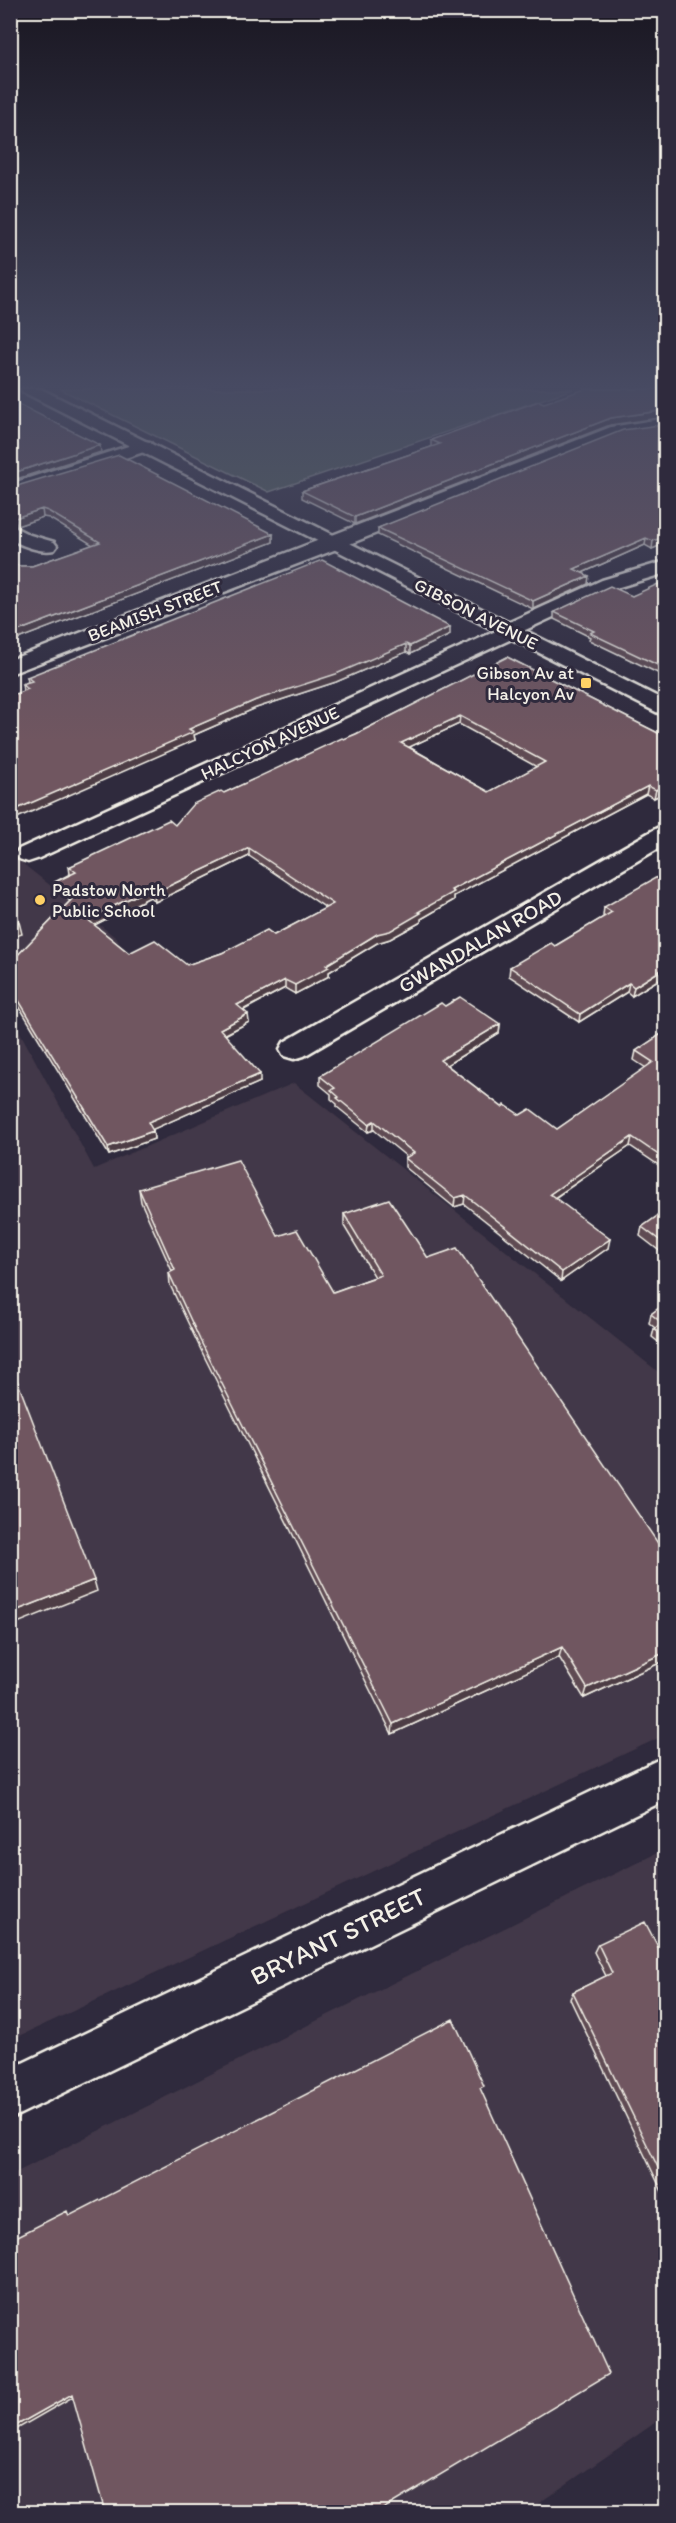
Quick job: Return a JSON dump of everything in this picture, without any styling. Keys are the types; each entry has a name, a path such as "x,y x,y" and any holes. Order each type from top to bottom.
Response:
{"street":[{"name":"GIBSON AVENUE","path":"264,507 666,710"},
{"name":"BEAMISH STREET","path":"10,668 424,507"},
{"path":"10,531 23,539 47,546"},
{"name":"HALCYON AVENUE","path":"28,854 609,584 666,567"},
{"name":"GWANDALAN ROAD","path":"294,1049 666,832"},
{"name":"BRYANT STREET","path":"10,2095 666,1777"}],"shaded area":[{"name":"Padstow North Public School","path":"10,853 17,859 120,941 11,971"},
{"path":"10,1014 94,1169 294,1083 666,1378 665,1735 11,2040"},
{"path":"665,1849 665,2416 526,2512 11,2512 11,2175"}],"building":[{"path":"10,507 220,507 273,534 10,634 10,560 19,566 32,566 100,542 42,509 15,518 10,516"},
{"path":"334,507 382,507 355,517"},
{"path":"431,507 666,507 666,536 653,541 646,538 574,569 589,576 533,601 378,528"},
{"path":"322,560 450,627 410,646 406,644 336,674 256,700 189,729 194,732 10,812 10,696 28,689 22,684 32,681 27,677"},
{"path":"658,584 666,586 666,669 590,633 594,631 554,612 610,586 632,596"},
{"path":"507,657 666,737 666,784 656,790 648,786 451,890 454,892 418,912 421,913 390,931 377,934 326,965 329,967 295,985 285,980 237,1005 248,1014 220,1029 260,1074 148,1122 153,1131 108,1147 10,986 14,983 10,975 10,963 74,897 55,882 76,872 69,867 169,820 175,825 193,804 221,791 224,793 342,738 356,734","holes":["460,716 545,762 489,792 401,743","249,848 333,904 274,935 267,930 222,953 187,965 155,940 129,953 87,919 149,889 154,893"]},
{"path":"666,872 666,937 659,941 666,945 666,967 634,987 629,983 580,1014 510,967 551,943 555,946 612,912 604,907"},
{"path":"10,904 19,922 10,924"},
{"path":"460,997 500,1024 440,1060 502,1107 505,1105 520,1115 530,1109 557,1129 653,1062 636,1051 666,1031 666,1160 632,1137 550,1194 610,1239 562,1272 465,1195 455,1198 405,1158 414,1153 374,1121 369,1124 337,1098 339,1097 331,1090 335,1088 320,1076 441,1003 445,1006"},
{"path":"238,1160 278,1236 297,1230 333,1292 381,1275 344,1214 389,1199 428,1258 457,1248 666,1555 666,1652 587,1688 562,1647 393,1724 200,1340 169,1273 175,1270 139,1189"},
{"path":"666,1210 666,1245 642,1227"},
{"path":"666,1303 666,1338 654,1329 662,1323 651,1314"},
{"path":"10,1362 94,1580 10,1613"},
{"path":"645,1922 666,1962 666,2184 573,1992 612,1973 598,1944"},
{"path":"453,2019 484,2086 480,2088 609,2374 378,2512 105,2512 72,2394 10,2429 10,2240 67,2211 69,2216"}],"place":[{"name":"Gibson Av at Halcyon Av","path":"586,683"},
{"name":"Padstow North Public School","path":"40,900"}]}
